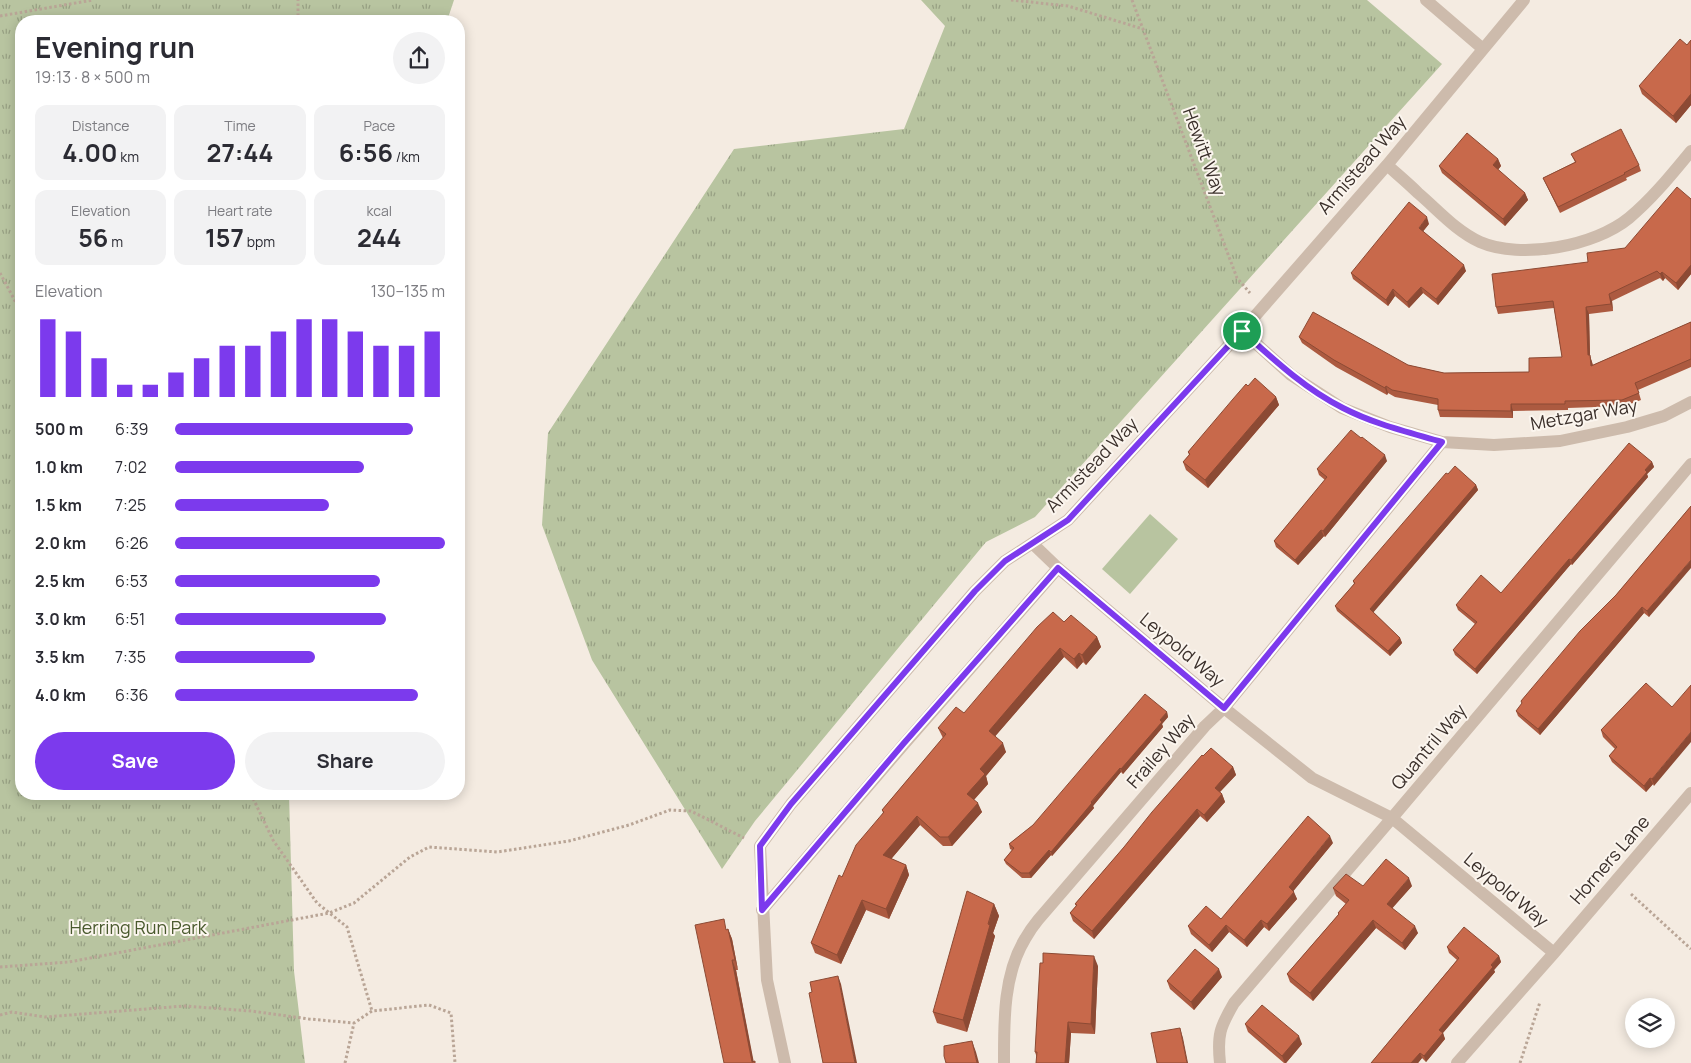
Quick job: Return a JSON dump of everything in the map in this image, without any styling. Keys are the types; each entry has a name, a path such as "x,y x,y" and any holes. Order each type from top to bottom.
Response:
{"street":[{"path":"1426,0 1483,48"},
{"name":"Armistead Way","path":"760,846 791,804 975,591 1005,561 1068,520 1242,331 1387,165 1524,0"},
{"path":"1387,165 1452,225 1480,242 1504,249 1529,250 1576,242 1602,235 1628,219 1652,196 1691,151"},
{"name":"Metzgar Way","path":"1242,331 1291,375 1342,408 1390,427 1442,442 1494,446 1560,441 1664,416 1691,402"},
{"name":"Frailey Way","path":"1004,1063 1004,1022 1012,971 1024,940 1038,920 1205,726 1224,708 1442,442"},
{"name":"Quantril Way","path":"1220,1063 1218,1042 1222,1022 1234,1003 1691,464"},
{"name":"Leypold Way","path":"1033,544 1058,568 1224,708 1312,778 1392,818 1554,953"},
{"path":"762,910 904,743 1058,568"},
{"name":"Horners Lane","path":"1457,1063 1691,793"},
{"path":"760,846 762,910 768,980 785,1063"}],"path":[{"path":"0,16 93,0"},
{"path":"298,0 298,15"},
{"path":"1011,0 1068,6 1144,29"},
{"name":"Hewitt Way","path":"1132,0 1237,278 1261,307"},
{"path":"0,273 15,301"},
{"path":"254,800 273,840 317,903 346,927 372,1011"},
{"path":"0,967 69,962 330,913 354,903 410,857 429,847 497,852 569,841 629,826 670,810 690,811 760,846"},
{"path":"1616,880 1691,949"},
{"path":"1520,1063 1542,994"},
{"path":"0,1015 12,1012 45,1017 184,1006 251,1011 309,1020 354,1023 372,1011 429,1005 451,1014 455,1063"},
{"path":"345,1063 354,1023"}],"green space":[{"name":"Herring Run Park","path":"0,0 454,0 449,15 15,15 15,800 289,800 294,971 305,1063 0,1063"},
{"path":"921,0 1367,0 1442,64 1035,517 986,542 755,821 722,869 592,660 542,525 548,433 734,149 904,129 945,26"},
{"path":"1150,514 1178,539 1130,594 1102,569"}],"building":[{"path":"1680,39 1687,45 1691,40 1691,94 1673,116 1639,86"},
{"path":"1621,129 1639,165 1625,174 1558,207 1543,178 1576,162 1571,154"},
{"path":"1467,133 1498,159 1493,165 1525,193 1503,219 1439,166"},
{"path":"1677,187 1691,199 1691,265 1676,283 1662,272 1660,274 1657,271 1609,294 1611,304 1586,307 1588,355 1590,355 1591,366 1691,322 1691,359 1635,383 1639,393 1622,400 1565,401 1565,404 1511,404 1511,411 1438,410 1438,399 1392,390 1386,386 1385,388 1334,360 1299,337 1313,312 1408,365 1444,373 1529,372 1529,358 1562,357 1553,301 1496,307 1492,274 1588,262 1587,253 1625,248"},
{"path":"1409,202 1427,217 1419,228 1464,265 1436,299 1421,287 1407,302 1393,289 1386,300 1351,273"},
{"path":"1255,378 1276,397 1205,480 1183,462 1190,454 1188,452 1233,399 1246,384 1248,386"},
{"path":"1351,430 1385,455 1323,531 1321,530 1295,560 1274,541 1327,477 1317,469"},
{"path":"1629,443 1652,462 1645,470 1647,472 1571,560 1569,559 1475,669 1453,650 1477,622 1456,605 1481,575 1501,593"},
{"path":"1455,466 1476,485 1370,609 1400,638 1388,651 1335,606 1355,583 1353,581 1446,473 1448,474"},
{"path":"1691,506 1691,560 1647,611 1642,607 1538,729 1516,711 1522,703 1521,701 1580,631 1616,595"},
{"path":"1053,612 1064,622 1071,615 1097,637 1082,655 1079,653 1074,659 1060,648 989,731 1003,743 980,769 985,774 967,794 978,803 948,837 940,837 917,816 883,855 906,865 886,909 862,900 837,955 811,943 839,875 842,877 856,845 884,812 882,810 946,734 938,728 956,707 964,713 1037,627"},
{"path":"1646,683 1672,707 1691,685 1691,732 1644,786 1609,756 1617,747 1601,730"},
{"path":"1145,694 1167,712 1160,720 1162,722 1120,768 1051,852 1049,850 1029,873 1021,873 1004,860 1014,848 1009,844 1033,825"},
{"path":"1211,748 1233,767 1215,788 1222,794 1204,815 1197,809 1092,931 1070,913 1077,905 1075,904 1152,812 1202,755"},
{"path":"1308,816 1330,836 1289,887 1294,892 1267,924 1261,920 1244,940 1226,925 1209,945 1188,926 1206,906 1221,919"},
{"path":"1386,859 1409,878 1387,904 1415,926 1402,943 1373,920 1310,993 1287,974 1349,900 1333,888 1346,874 1363,886"},
{"path":"967,891 994,904 988,924 990,925 963,1020 933,1012"},
{"path":"724,919 735,960 732,960 752,1062 755,1061 755,1063 724,1063 695,925"},
{"path":"1464,927 1499,956 1491,965 1493,967 1439,1030 1443,1033 1424,1056 1420,1053 1411,1063 1371,1063 1459,958 1447,947"},
{"path":"1195,949 1219,969 1191,1002 1167,981"},
{"path":"1043,953 1094,956 1091,1024 1068,1022 1065,1063 1036,1063 1040,963 1043,963"},
{"path":"838,976 855,1063 823,1063 809,993 812,992 810,982"},
{"path":"1262,1005 1299,1036 1282,1056 1245,1024"},
{"path":"1180,1028 1187,1063 1157,1063 1151,1033"},
{"path":"972,1041 977,1063 946,1063 944,1046"}],"route":[{"path":"1242,331 1291,375 1342,408 1390,427 1442,442 1224,708 1058,568 904,743 762,910 760,846 791,804 975,591 1005,561 1068,520 1242,331"}]}
